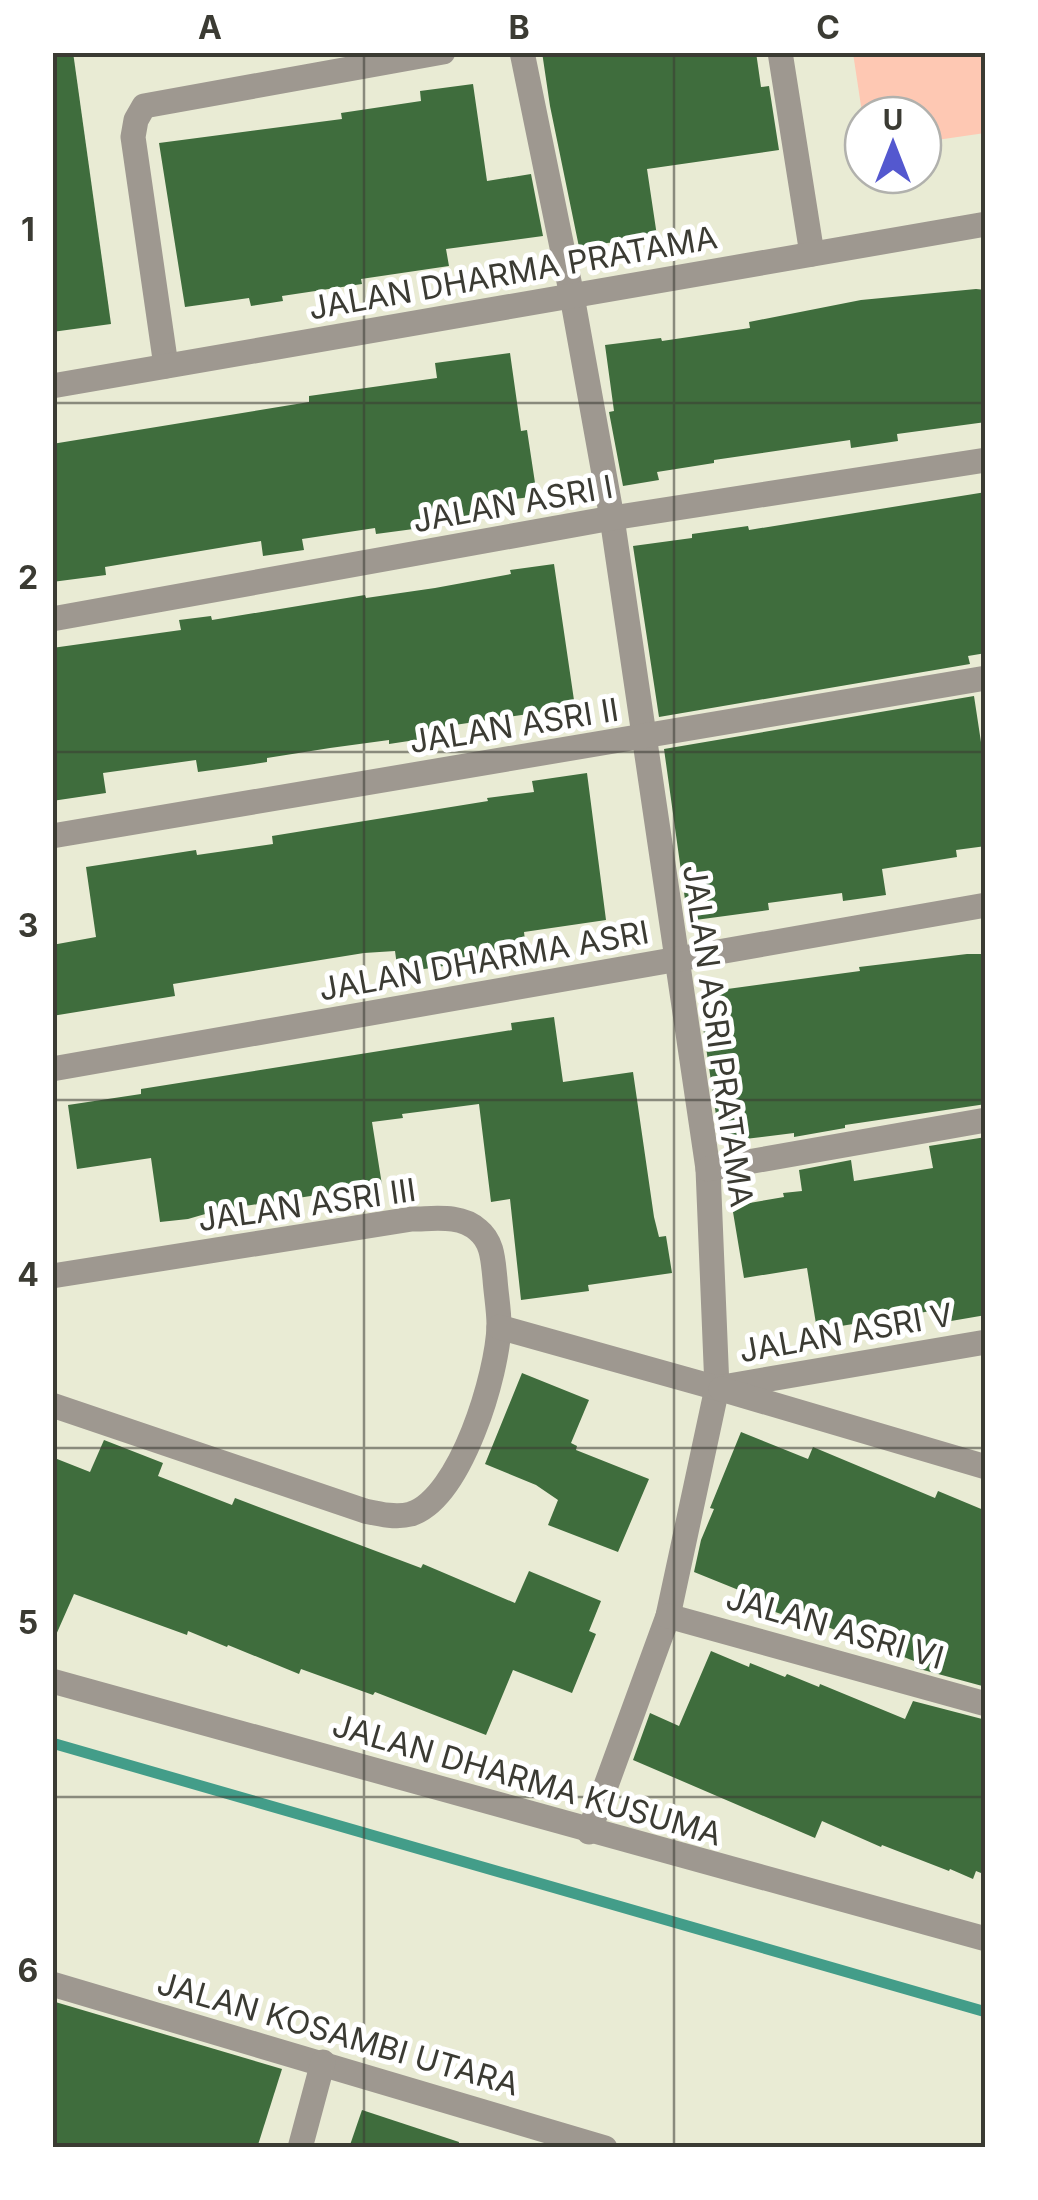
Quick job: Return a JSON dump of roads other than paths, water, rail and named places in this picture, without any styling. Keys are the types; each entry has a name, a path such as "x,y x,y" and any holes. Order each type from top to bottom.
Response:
{"street":[{"path":"166,366 134,137 136,120 144,106 444,52"},
{"name":"JALAN ASRI PRATAMA","path":"522,52 612,518 708,1169 716,1388 668,1616 589,1832"},
{"path":"780,52 812,254"},
{"name":"JALAN DHARMA PRATAMA","path":"52,386 986,224"},
{"name":"JALAN ASRI I","path":"52,619 612,518 986,460"},
{"name":"JALAN ASRI II","path":"52,836 986,678"},
{"name":"JALAN DHARMA ASRI","path":"52,1069 986,906"},
{"path":"708,1169 986,1120"},
{"name":"JALAN ASRI III","path":"52,1276 412,1219 450,1218 482,1232 493,1252 499,1327 488,1390 474,1430 446,1484 429,1504 410,1514 390,1516 365,1511 52,1406"},
{"name":"JALAN ASRI V","path":"499,1327 986,1467"},
{"name":"JALAN ASRI V","path":"716,1388 986,1342"},
{"name":"JALAN ASRI VI","path":"668,1616 986,1704"},
{"name":"JALAN DHARMA KUSUMA","path":"52,1681 986,1939"},
{"name":"JALAN KOSAMBI UTARA","path":"52,1984 605,2148"},
{"path":"300,2148 323,2062"}],"waterway":[{"path":"52,1743 986,2012"}]}
